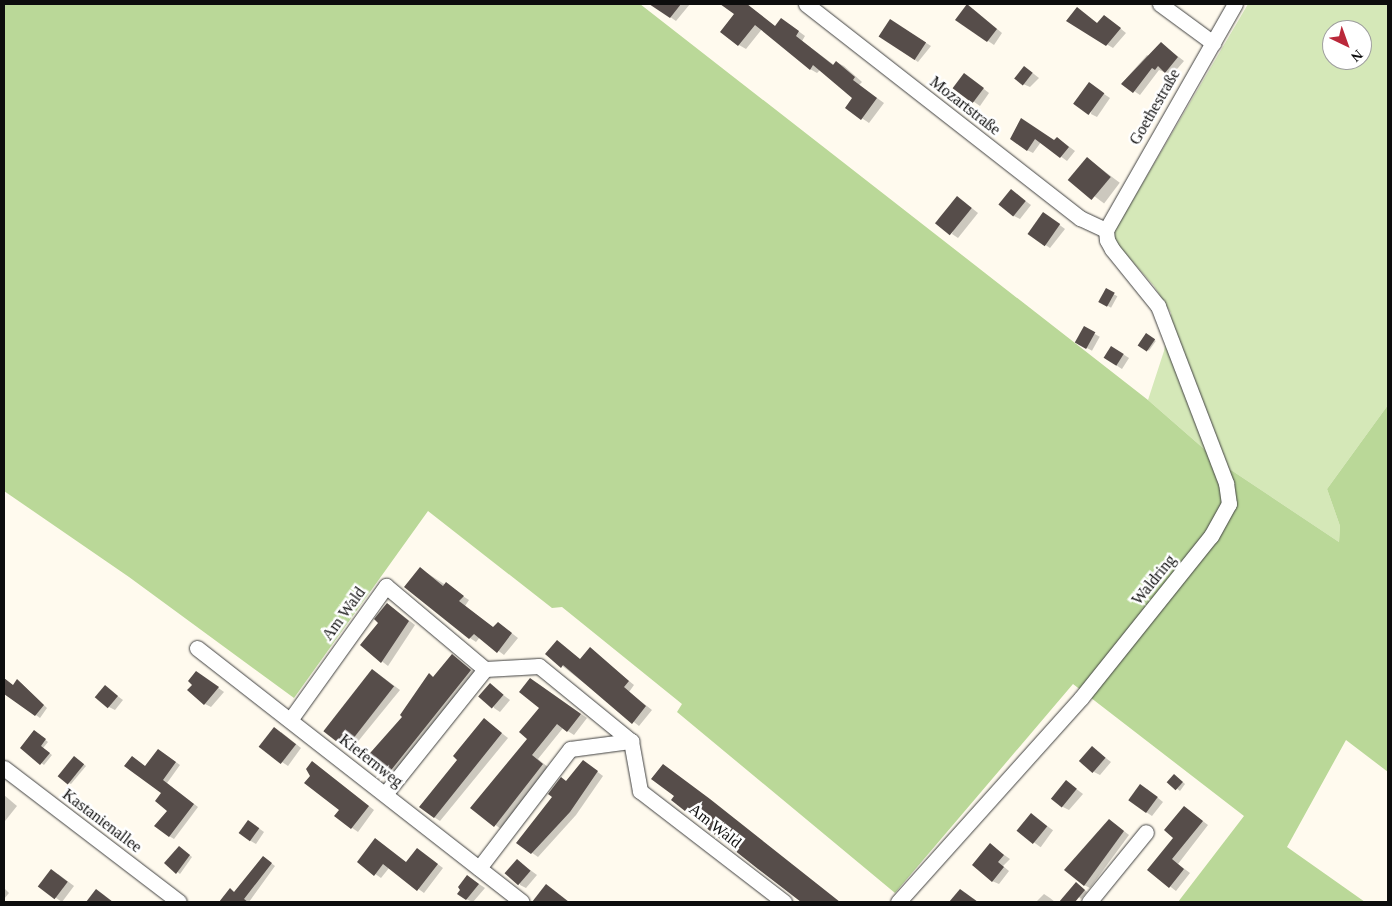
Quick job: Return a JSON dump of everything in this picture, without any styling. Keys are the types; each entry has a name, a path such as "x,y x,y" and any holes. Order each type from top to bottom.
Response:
{"street":[{"name":"Mozartstraße","path":"806,4 1080,218 1106,230"},
{"path":"1160,4 1212,43"},
{"name":"Goethestraße","path":"1106,230 1235,4"},
{"name":"Waldring","path":"903,900 1080,698 1211,536 1229,504 1226,483 1158,306 1112,249 1107,240 1106,230"},
{"name":"Am Wald","path":"290,720 386,586 485,669"},
{"name":"Kiefernweg","path":"197,648 522,902"},
{"path":"385,794 485,669 539,666 631,741"},
{"path":"479,868 570,749 631,741"},
{"name":"Am Wald","path":"631,741 640,791 784,902"},
{"name":"Kastanienallee","path":"4,768 179,902"},
{"path":"1089,902 1146,832"}],"green space":[{"path":"4,4 640,4 1148,400 1219,462 1339,542 1340,526 1327,489 1388,405 1388,772 1346,740 1287,847 1365,902 1178,902 1244,816 1073,684 895,893 677,712 682,704 562,607 552,608 428,511 294,698 129,577 4,491"},
{"path":"1248,4 1388,4 1388,405 1327,489 1340,526 1339,542 1219,462 1148,400 1164,351 1171,313 1154,286 1111,237"}],"building":[{"path":"649,4 681,4 670,18"},
{"path":"720,4 747,4 775,26 781,18 799,31 796,36 833,65 836,61 855,77 853,80 877,98 861,120 845,108 852,98 813,65 810,70 755,25 738,46 720,32 734,14"},
{"path":"967,4 997,29 987,42 955,20"},
{"path":"1077,7 1097,23 1104,15 1121,28 1106,46 1066,21"},
{"path":"890,19 926,42 915,60 879,37"},
{"path":"1161,42 1178,57 1165,73 1158,66 1155,70 1152,68 1133,93 1121,84"},
{"path":"1024,66 1033,73 1023,85 1014,79"},
{"path":"964,73 984,88 973,103 953,88"},
{"path":"1089,82 1104,93 1089,115 1073,104"},
{"path":"1021,118 1054,140 1057,137 1069,147 1060,158 1035,139 1027,151 1010,139"},
{"path":"1087,157 1111,177 1091,200 1068,180"},
{"path":"1011,189 1026,201 1013,217 998,205"},
{"path":"957,196 972,208 950,235 935,223"},
{"path":"1043,212 1060,224 1045,246 1028,234"},
{"path":"1106,288 1115,293 1107,307 1098,302"},
{"path":"1084,326 1095,332 1086,349 1075,343"},
{"path":"1146,333 1155,339 1147,352 1138,345"},
{"path":"1111,346 1124,354 1116,366 1104,358"},
{"path":"420,567 443,586 446,582 464,596 459,601 493,627 498,622 512,633 497,653 474,634 469,639 404,587"},
{"path":"387,603 409,621 381,663 360,645 378,623 374,619"},
{"path":"557,640 580,659 590,647 629,681 624,687 646,706 632,724 563,665 561,668 545,654"},
{"path":"452,654 471,670 384,779 363,761 402,717 400,715 429,673 433,677"},
{"path":"372,669 394,686 345,748 323,731"},
{"path":"196,671 219,687 204,705 187,690 192,685 188,681"},
{"path":"4,678 13,685 17,679 44,705 35,716 4,694"},
{"path":"530,678 581,714 567,732 557,724 532,755 543,764 494,827 470,808 527,739 519,732 539,708 519,692"},
{"path":"490,683 504,695 492,708 478,697"},
{"path":"105,685 118,696 108,708 95,697"},
{"path":"484,718 502,733 434,818 419,807 457,760 453,756"},
{"path":"274,727 296,744 281,764 259,747"},
{"path":"34,730 46,739 41,746 50,753 40,765 20,748"},
{"path":"1092,746 1106,758 1092,773 1079,761"},
{"path":"158,749 176,762 163,780 194,804 169,837 154,826 167,811 155,801 161,793 124,766 132,756 145,766"},
{"path":"74,756 84,764 68,784 58,776"},
{"path":"583,760 598,771 570,812 531,854 516,843 552,797 548,794 561,777 566,781"},
{"path":"312,761 369,806 351,829 334,816 339,810 304,783 310,776 306,769"},
{"path":"663,764 840,902 801,902 758,869 671,800 674,796 651,779"},
{"path":"1174,774 1183,782 1176,790 1167,782"},
{"path":"1066,780 1077,789 1062,807 1051,799"},
{"path":"1140,784 1158,797 1146,813 1128,800"},
{"path":"1184,806 1203,821 1172,859 1184,869 1169,888 1147,870 1173,838 1164,830"},
{"path":"1031,813 1047,826 1033,844 1017,831"},
{"path":"1109,819 1124,831 1084,886 1064,870"},
{"path":"248,820 259,828 250,841 239,833"},
{"path":"375,838 406,862 417,848 438,864 417,891 383,864 374,876 357,862"},
{"path":"990,843 1004,855 998,862 1004,867 992,882 972,865"},
{"path":"179,846 190,855 176,874 164,863"},
{"path":"263,856 272,863 244,899 248,902 219,902 230,888 234,892"},
{"path":"517,859 531,871 518,885 505,873"},
{"path":"51,869 68,882 55,899 38,887"},
{"path":"467,875 479,884 466,900 457,894 460,890 458,887"},
{"path":"1076,882 1085,890 1075,902 1059,902"},
{"path":"546,884 569,902 532,902"},
{"path":"96,889 113,902 86,902"},
{"path":"960,889 978,902 949,902"}]}
